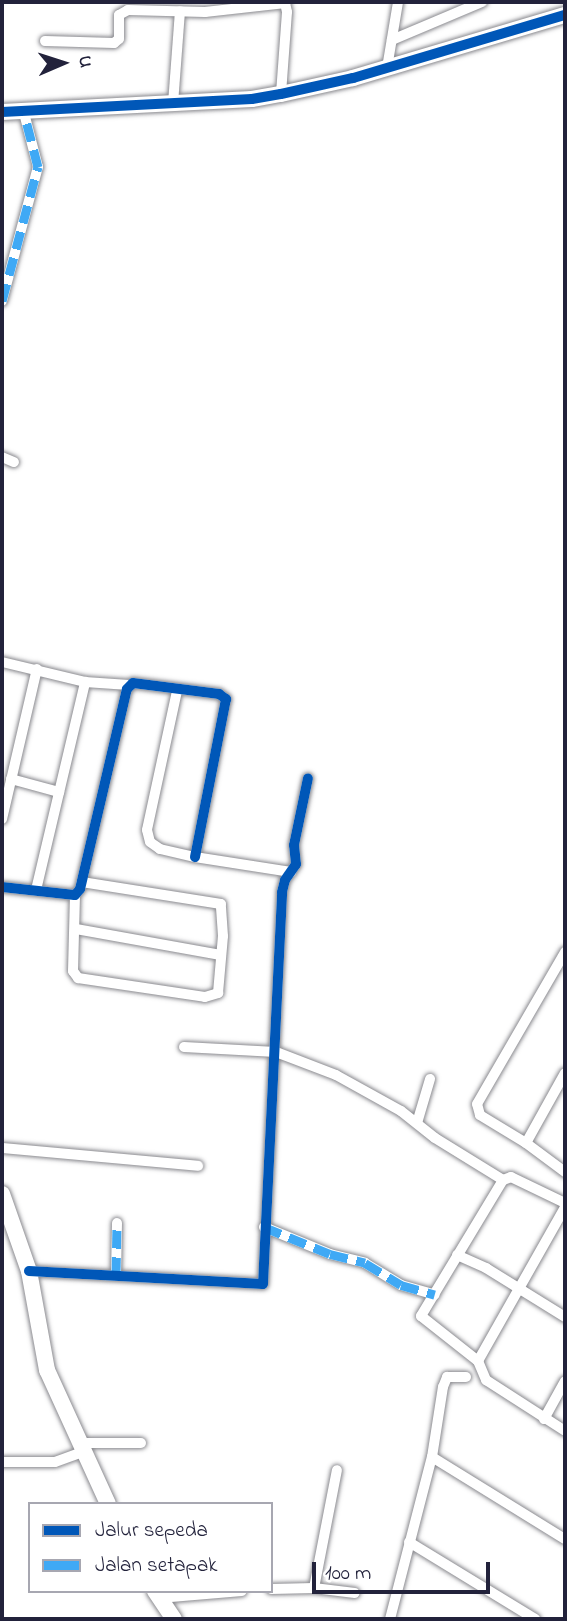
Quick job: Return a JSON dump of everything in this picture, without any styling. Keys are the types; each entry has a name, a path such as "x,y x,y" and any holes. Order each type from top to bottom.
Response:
{"street":[{"path":"387,68 398,2"},
{"path":"45,41 114,43 119,39 119,15 128,10 205,12 285,3 287,12 281,94"},
{"path":"392,40 474,4"},
{"path":"173,104 180,11"},
{"path":"2,112 173,104 281,94 387,68 565,15"},
{"path":"2,301 38,167 23,109"},
{"path":"2,457 14,462"},
{"path":"2,662 85,682 157,684 177,691 219,694 226,699 195,857"},
{"path":"2,819 37,669"},
{"path":"36,890 85,682"},
{"path":"82,882 218,902 223,910 220,988 213,997 83,981 73,971 75,895 82,882 129,685"},
{"path":"177,691 147,830 154,846 195,857 291,872"},
{"path":"29,1271 263,1283 282,892 296,864 294,845 308,778"},
{"path":"11,779 59,792"},
{"path":"2,887 75,895"},
{"path":"76,929 221,955"},
{"path":"565,952 477,1104 480,1115 526,1143 565,1172"},
{"path":"184,1047 276,1052 374,1094 435,1138 503,1180"},
{"path":"526,1143 560,1093 565,1073"},
{"path":"417,1123 430,1079"},
{"path":"2,1148 198,1166"},
{"path":"478,1361 565,1205 511,1177 503,1180 421,1316 478,1361 486,1380 562,1429 565,1416"},
{"path":"2,1194 29,1271 47,1370 107,1502"},
{"path":"116,1275 117,1223"},
{"path":"264,1227 330,1254 365,1263 401,1285 435,1295"},
{"path":"457,1255 486,1268 565,1317"},
{"path":"390,1619 432,1457 443,1387 447,1377 466,1377"},
{"path":"544,1419 565,1381"},
{"path":"2,1462 55,1462 81,1447 141,1443"},
{"path":"432,1457 565,1539"},
{"path":"314,1588 337,1470"},
{"path":"409,1542 535,1619"},
{"path":"273,1589 314,1588 355,1593"},
{"path":"157,1595 200,1593"},
{"path":"157,1595 174,1619"}],"marked path":[{"path":"2,301 38,167 23,109"},
{"path":"116,1275 117,1223"},
{"path":"264,1227 330,1254 365,1263 401,1285 435,1295"}],"cycle path":[{"path":"2,112 252,99 353,78 565,15"},
{"path":"2,887 75,895 80,889 127,689 133,683 219,694 226,699 195,857"},
{"path":"29,1271 263,1284 282,892 285,880 296,864 294,845 308,778"}]}
